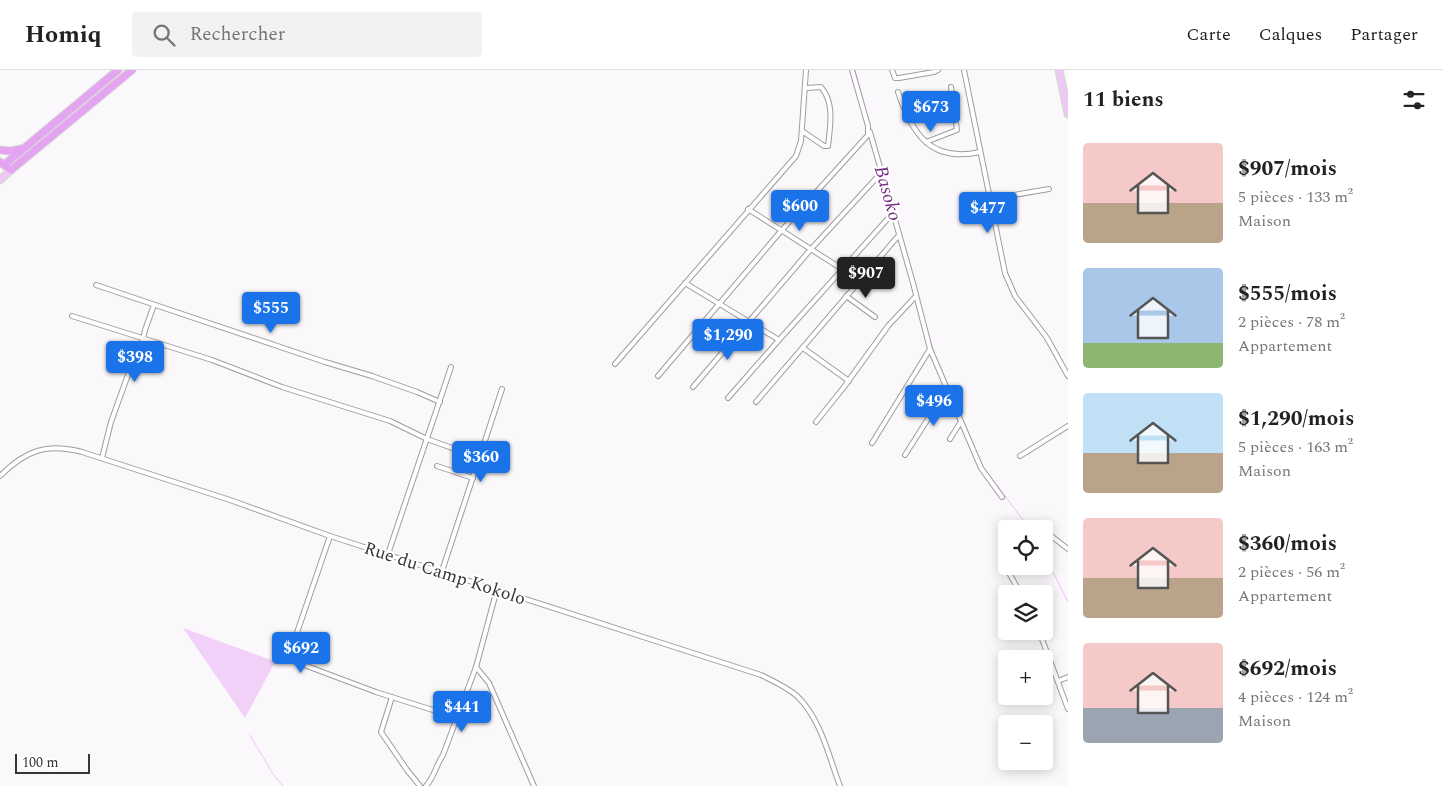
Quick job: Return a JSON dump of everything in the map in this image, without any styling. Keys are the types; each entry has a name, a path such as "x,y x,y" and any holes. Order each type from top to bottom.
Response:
{"highway":[{"path":"1,166 118,70"},
{"path":"1,166 11,170 132,70"},
{"path":"0,151 23,148"},
{"path":"0,151 18,164"}],"main road":[{"path":"1059,70 1068,114"},
{"path":"0,180 11,170"}],"street":[{"path":"615,364 796,156 801,141 806,70"},
{"path":"852,70 930,349 960,423 981,468 1002,497"},
{"path":"892,70 895,78 938,70"},
{"path":"964,70 1005,273 1015,296 1047,338 1068,376"},
{"path":"926,142 957,130 951,87"},
{"path":"802,131 824,146 828,146 831,114 824,91 821,88 806,88"},
{"path":"898,92 906,115 913,127 935,149 954,156 980,152"},
{"path":"658,376 782,231 861,145 870,132"},
{"path":"692,387 880,173"},
{"path":"990,199 1049,189"},
{"path":"748,209 842,270"},
{"path":"728,398 892,214"},
{"path":"756,402 899,235"},
{"path":"685,283 779,340"},
{"path":"96,285 318,360 372,376 440,402"},
{"path":"846,296 874,316"},
{"path":"816,422 888,326 916,296"},
{"path":"102,458 111,422 129,372 140,352 154,305"},
{"path":"72,316 212,360 289,389 390,420 427,439 480,458"},
{"path":"803,348 849,380"},
{"path":"872,443 930,349"},
{"path":"388,554 451,367"},
{"path":"442,571 502,389"},
{"path":"905,454 947,389"},
{"path":"950,439 960,423"},
{"path":"1020,456 1068,426"},
{"name":"Rue du Camp Kokolo","path":"0,476 18,460 30,453 60,447 70,449 230,500 330,536 727,664 775,682 798,697 814,719 840,786"},
{"path":"437,466 473,478"},
{"path":"330,536 288,659 392,697 458,718"},
{"path":"1053,537 1068,549"},
{"path":"426,786 436,772 436,767 458,718 476,667 497,589"},
{"path":"1042,640 1068,709"},
{"path":"476,667 489,683 534,786"},
{"path":"1058,680 1068,677"},
{"path":"392,697 381,732 420,786"}],"shaded area":[{"path":"183,628 277,662 245,718"}],"waterway":[{"name":"Basoko","path":"855,70 877,151"},
{"name":"Basoko","path":"926,326 935,356"},
{"name":"Basoko","path":"964,424 983,467 1023,520"},
{"name":"Basoko","path":"1053,572 1068,602"},
{"path":"250,735 273,774 283,786"}]}
